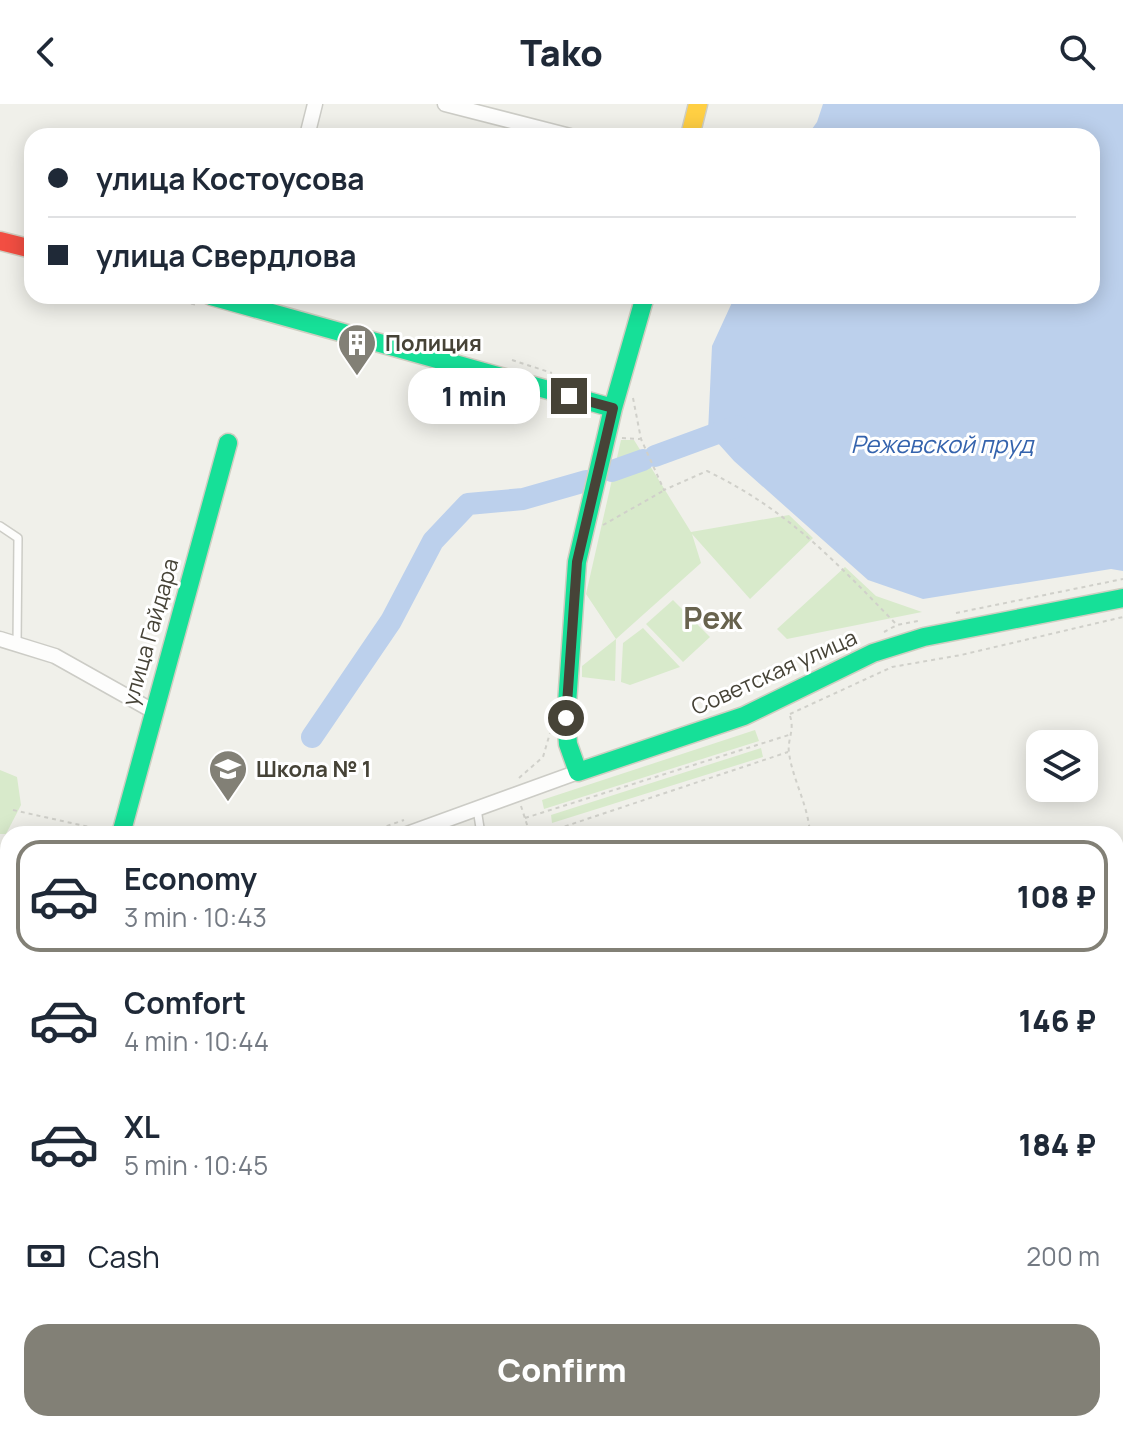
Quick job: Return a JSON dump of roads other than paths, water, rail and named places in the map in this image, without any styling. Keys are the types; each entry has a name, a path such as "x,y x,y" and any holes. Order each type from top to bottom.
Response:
{"main road":[{"path":"692,128 698,104"},
{"path":"0,241 24,247"},
{"path":"268,304 613,408"},
{"path":"578,772 568,744 566,718 577,562 613,408 643,304"},
{"name":"улица Гайдара","path":"122,826 228,443"},
{"name":"Советская улица","path":"578,772 744,716 873,653 924,637 1123,598"}],"street":[{"path":"309,128 315,104"},
{"path":"445,104 539,128"},
{"path":"0,639 55,656 153,711"},
{"name":"Советская улица","path":"429,826 578,772"}],"lane":[{"path":"0,526 18,538 17,645"},
{"path":"477,809 480,826"}],"water":[{"name":"Режевской пруд","path":"823,104 1123,104 1123,571 1111,569 923,599 868,580 734,461 708,432 712,346 731,304 1100,304 1100,128 813,128"}],"waterway":[{"path":"655,456 737,426"},
{"path":"612,471 643,460"},
{"path":"312,737 391,621 433,541 468,504 523,499 586,481"}],"place":[{"name":"Полиция","path":"357,377"},
{"name":"Школа № 1","path":"228,803"}],"district":[{"name":"Реж","path":"713,619"}]}
